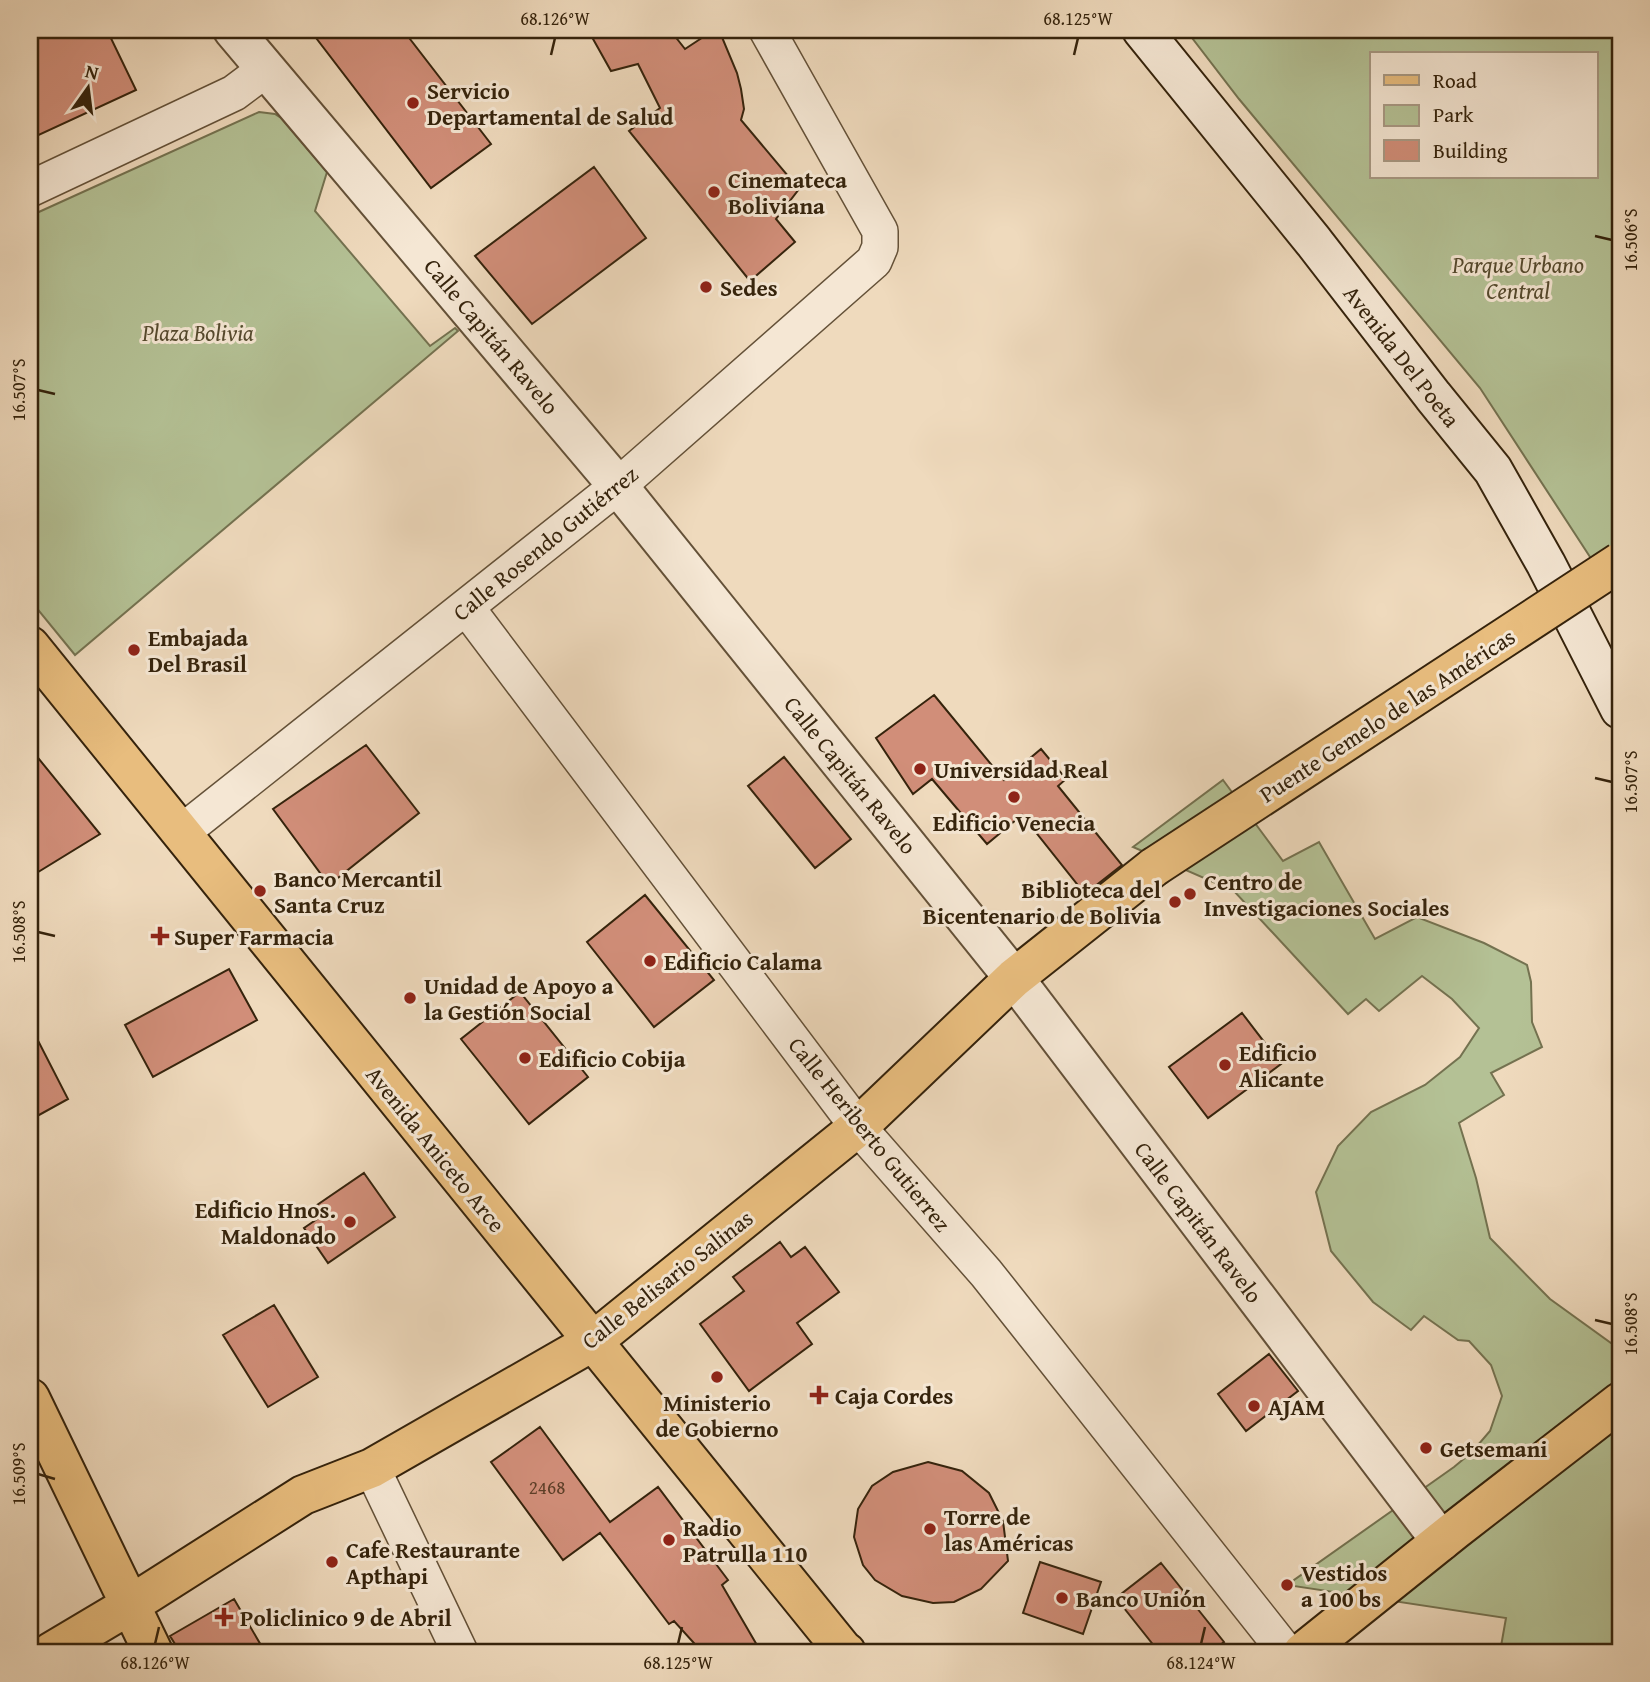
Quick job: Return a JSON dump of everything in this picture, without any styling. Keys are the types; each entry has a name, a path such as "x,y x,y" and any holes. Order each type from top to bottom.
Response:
{"main road":[{"name":"Puente Gemelo de las Américas","path":"1154,867 1620,562"},
{"name":"Avenida Aniceto Arce","path":"30,646 844,1651"},
{"name":"Calle Belisario Salinas","path":"51,1652 303,1495 372,1468 592,1342 858,1126 1014,978 1154,867"},
{"path":"30,1398 153,1652"},
{"path":"1303,1652 1620,1402"},
{"path":"311,1511 372,1468"}],"street":[{"name":"Calle Capitán Ravelo","path":"233,30 618,486 1014,978 1448,1536"},
{"name":"Calle Rosendo Gutiérrez","path":"181,833 618,486 874,261 880,247 880,231 767,30"},
{"name":"Avenida Del Poeta","path":"1142,30 1306,232 1493,470 1620,709"},
{"path":"30,189 234,93 265,69"},
{"name":"Calle Heriberto Gutierrez","path":"466,607 858,1126 986,1273 1286,1652"},
{"path":"372,1468 460,1652"}],"green space":[{"name":"Parque Urbano Central","path":"1186,30 1620,30 1620,603 1480,388 1239,99"},
{"name":"Plaza Bolivia","path":"259,112 275,114 281,118 327,172 315,211 430,346 455,328 458,331 75,655 30,600 30,216"},
{"path":"1223,780 1283,861 1319,842 1375,939 1417,917 1484,943 1527,965 1531,982 1532,1022 1542,1047 1491,1073 1504,1095 1459,1123 1490,1238 1550,1299 1611,1343 1620,1345 1620,1652 1500,1652 1506,1618 1287,1585 1454,1467 1472,1452 1490,1431 1502,1396 1491,1365 1469,1341 1458,1340 1424,1316 1411,1330 1373,1302 1331,1251 1316,1192 1338,1146 1371,1112 1425,1085 1460,1057 1479,1028 1452,999 1422,976 1379,1011 1366,999 1348,1014 1234,891 1133,847"}],"building":[{"path":"30,30 107,30 136,90 30,139"},
{"name":"Servicio Departamental de Salud","path":"310,30 403,30 491,144 431,188"},
{"name":"Cinemateca Boliviana","path":"588,30 670,30 685,49 714,30 719,30 741,89 744,109 741,120 799,189 776,219 795,242 750,281 629,131 660,108 638,64 611,71"},
{"path":"594,167 646,238 532,324 475,256"},
{"path":"934,695 1004,780 1041,749 1066,779 1058,786 1122,865 1085,894 1022,815 987,844 932,779 913,794 876,738"},
{"path":"366,745 419,813 329,885 273,809"},
{"path":"30,748 100,834 30,877"},
{"path":"784,757 851,839 815,868 748,786"},
{"name":"Edificio Calama","path":"645,895 714,980 654,1027 587,942"},
{"path":"229,969 257,1020 153,1077 125,1025"},
{"name":"Edificio Cobija","path":"520,992 588,1077 529,1124 461,1039"},
{"name":"Edificio Alicante","path":"1242,1013 1281,1064 1208,1118 1169,1067"},
{"path":"30,1025 68,1099 30,1120"},
{"name":"Edificio Hnos. Maldonado","path":"364,1173 395,1217 328,1263 304,1228 323,1215 317,1205"},
{"name":"Ministerio de Gobierno","path":"780,1242 791,1257 805,1247 839,1292 797,1323 812,1344 749,1391 700,1324 744,1291 733,1277"},
{"path":"274,1305 318,1377 268,1407 223,1335"},
{"path":"1269,1354 1298,1391 1246,1431 1218,1394"},
{"path":"540,1427 610,1522 658,1487 728,1580 722,1585 761,1652 702,1652 674,1621 669,1624 600,1533 563,1560 491,1462"},
{"name":"Torre de las Américas","path":"928,1462 962,1471 989,1493 1003,1521 1008,1561 981,1589 954,1602 933,1603 902,1596 875,1580 863,1565 854,1537 858,1509 872,1486 893,1472"},
{"name":"Banco Unión","path":"1040,1562 1101,1582 1083,1634 1023,1613"},
{"path":"1161,1563 1224,1642 1211,1652 1159,1652 1116,1598"},
{"name":"Policlinico 9 de Abril","path":"234,1599 265,1652 180,1652 170,1636"}],"place":[{"name":"Servicio Departamental de Salud","path":"413,103"},
{"name":"Cinemateca Boliviana","path":"714,192"},
{"name":"Sedes","path":"706,287"},
{"name":"Embajada Del Brasil","path":"134,650"},
{"name":"Universidad Real","path":"920,769"},
{"name":"Edificio Venecia","path":"1014,797"},
{"name":"Banco Mercantil Santa Cruz","path":"260,891"},
{"name":"Centro de Investigaciones Sociales","path":"1190,894"},
{"name":"Biblioteca del Bicentenario de Bolivia","path":"1175,902"},
{"name":"Super Farmacia","path":"160,936"},
{"name":"Edificio Calama","path":"650,961"},
{"name":"Unidad de Apoyo a la Gestión Social","path":"410,998"},
{"name":"Edificio Cobija","path":"525,1058"},
{"name":"Edificio Alicante","path":"1225,1065"},
{"name":"Edificio Hnos. Maldonado","path":"350,1222"},
{"name":"Ministerio de Gobierno","path":"717,1377"},
{"name":"Caja Cordes","path":"819,1395"},
{"name":"AJAM","path":"1254,1406"},
{"name":"Getsemani","path":"1426,1448"},
{"name":"Torre de las Américas","path":"930,1529"},
{"name":"Radio Patrulla 110","path":"669,1540"},
{"name":"Cafe Restaurante Apthapi","path":"332,1562"},
{"name":"Vestidos a 100 bs","path":"1287,1585"},
{"name":"Banco Unión","path":"1062,1598"},
{"name":"Policlinico 9 de Abril","path":"224,1617"}]}
